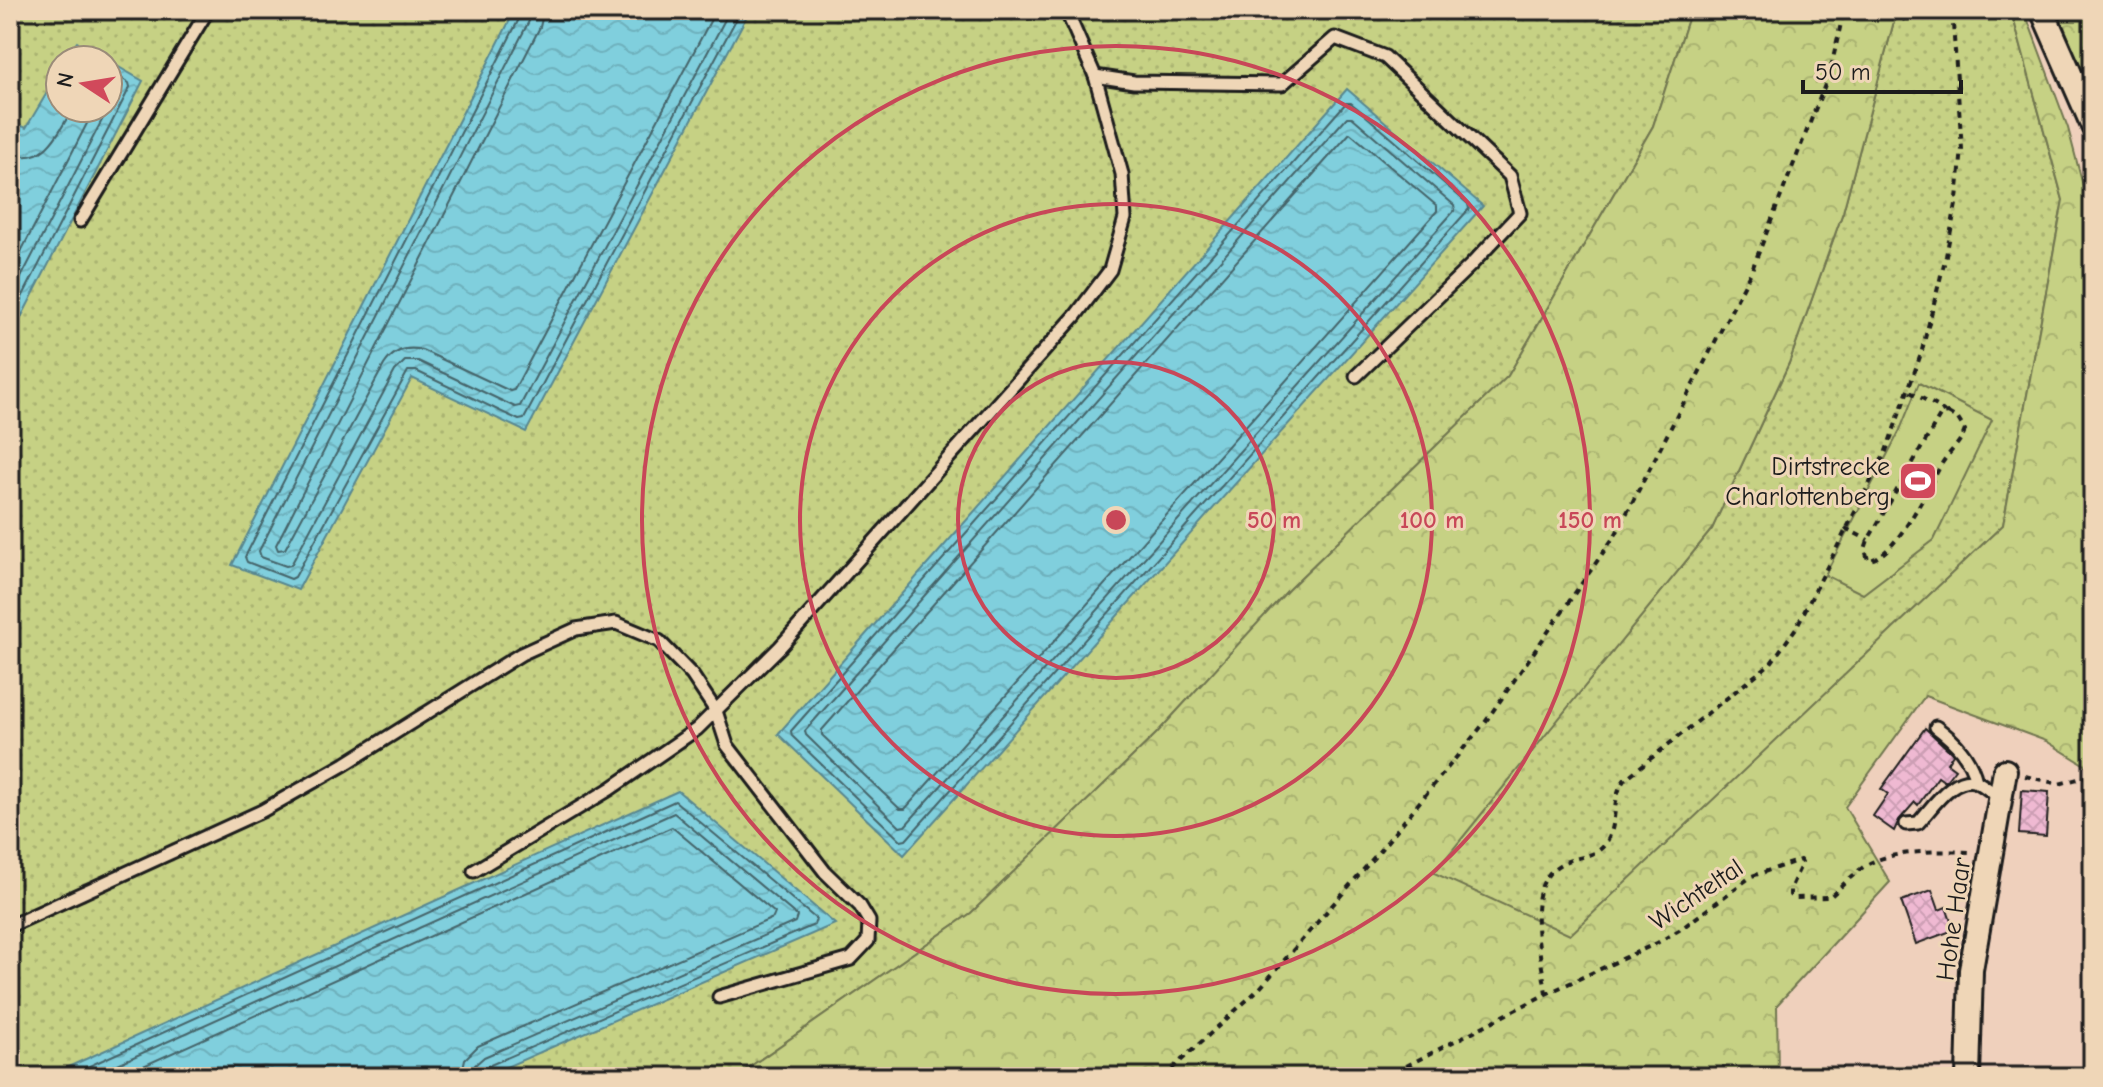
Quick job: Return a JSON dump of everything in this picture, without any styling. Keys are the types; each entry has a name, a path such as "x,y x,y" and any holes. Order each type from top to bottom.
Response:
{"street":[{"path":"2042,10 2093,126"},
{"name":"Hohe Haar","path":"1968,1077 1971,970 2005,771"}],"lane":[{"path":"80,221 208,10"},
{"path":"474,871 610,789 697,729 780,647 1045,351 1110,270 1125,218 1122,174 1095,76 1066,10"},
{"path":"1095,76 1134,82 1282,84 1335,38 1385,57 1510,176 1520,213 1356,376"},
{"path":"10,926 262,811 345,764 521,654 576,629 616,623 659,641 692,675 716,711 727,745 825,872 860,906 869,921 868,941 851,959 719,997"},
{"path":"1936,727 1965,754 1976,781 2000,799"},
{"path":"1906,824 1918,823 1952,786 1965,780 1976,781"}],"path":[{"path":"1163,1077 1260,988 1359,875 1486,721 1616,534 1751,272 1830,72 1844,10"},
{"path":"1546,994 1537,917 1542,880 1563,863 1602,849 1611,832 1615,798 1625,779 1771,663 1796,628 1886,451 1909,391 1930,323 1957,199 1962,149 1952,12 1899,20 1881,10"},
{"path":"1909,391 1958,419 1965,430 1961,444 1941,466 1935,482 1925,491 1888,552 1868,560 1865,549 1868,540 1944,413"},
{"path":"1845,528 1868,540"},
{"path":"2005,771 2059,784 2093,775"},
{"name":"Wichteltal","path":"1385,1077 1546,994 1657,943 1752,876 1800,860 1802,863 1790,895 1795,898 1830,897 1863,867 1878,859 1943,851 1990,853"}],"green space":[{"path":"10,10 1691,10 1653,126 1508,376 1288,590 1156,734 971,913 735,1077 10,1077"},
{"path":"1691,10 1897,10 1843,212 1789,363 1712,529 1434,873 1570,935 2003,525 2063,200 2011,10 2024,10 2068,128 2093,224 2093,770 2046,741 1925,696 1845,807 1890,882 1777,1005 1778,1077 735,1077 971,913 1156,734 1288,590 1508,376 1653,126"},
{"path":"1897,10 2011,10 2063,200 2003,525 1570,936 1433,873 1712,529 1789,363 1843,212"},
{"path":"2057,10 2093,10 2093,98"},
{"name":"Dirtstrecke Charlottenberg","path":"1919,383 1992,420 1934,540 1863,594 1825,575 1900,430"}],"water":[{"path":"515,10 750,10 526,432 412,378 298,590 232,565"},
{"path":"124,70 143,81 124,118"},
{"path":"1347,89 1483,206 904,855 778,734"},
{"path":"44,98 44,124 121,124 10,339 10,120 26,128"},
{"path":"678,791 835,924 483,1077 46,1077"}],"building":[{"path":"1925,728 1953,754 1947,763 1955,769 1945,782 1938,777 1918,805 1915,802 1899,820 1894,831 1873,816 1888,794 1881,789"},
{"path":"2022,790 2049,792 2046,836 2019,834"},
{"path":"1932,890 1939,910 1946,907 1954,930 1916,944 1901,901"}],"place":[{"name":"Dirtstrecke Charlottenberg","path":"1918,481"}]}
